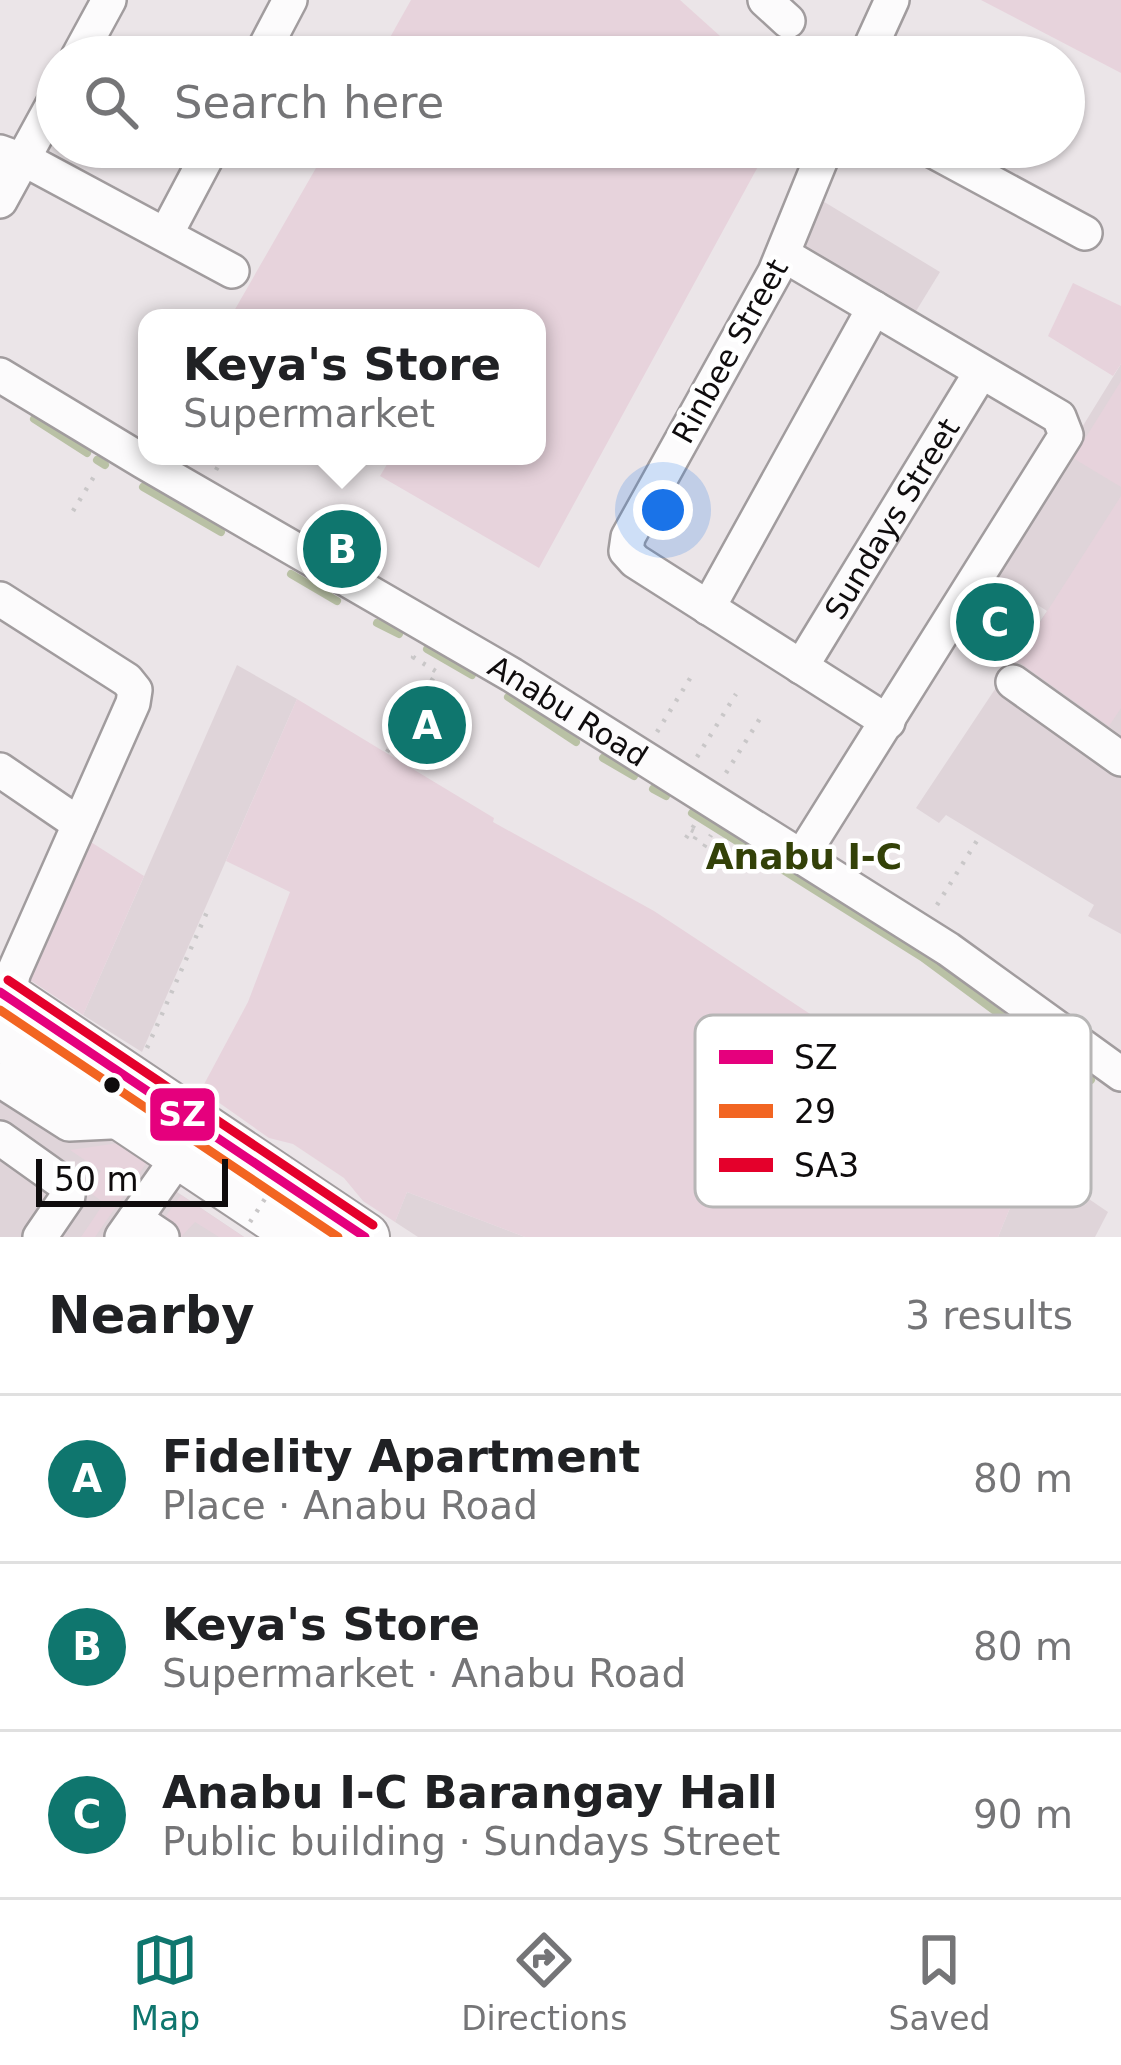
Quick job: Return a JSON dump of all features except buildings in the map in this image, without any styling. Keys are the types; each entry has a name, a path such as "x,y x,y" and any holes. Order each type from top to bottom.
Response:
{"highway":[{"path":"3,1009 131,1121 190,1140 365,1237"},
{"path":"3,1009 190,1140 303,1237"}],"street":[{"path":"89,36 109,0"},
{"path":"271,36 290,0"},
{"path":"876,36 892,0"},
{"path":"0,201 11,156 36,124"},
{"path":"11,156 232,271"},
{"path":"166,234 201,168"},
{"name":"Rinbee Street","path":"708,608 629,558 628,537 784,254 818,168"},
{"path":"965,168 1085,233"},
{"path":"784,254 1059,417 1066,435 802,856"},
{"path":"874,308 708,608 888,722"},
{"name":"Sundays Street","path":"801,667 981,371"},
{"name":"Anabu Road","path":"0,375 138,458"},
{"name":"Anabu Road","path":"150,465 431,628 802,856 1037,1015"},
{"path":"0,599 127,680 135,690 13,974 3,1009"},
{"path":"1013,682 1121,759"},
{"path":"0,770 80,824"},
{"name":"Anabu Road","path":"1091,1053 1121,1074"},
{"path":"0,1080 69,1124 131,1121"},
{"path":"0,1138 68,1190 40,1237"},
{"path":"140,1231 190,1140"}],"path":[{"path":"73,511 101,466 92,460 105,439"},
{"path":"334,547 352,516"},
{"path":"387,752 437,672 413,657 431,628"},
{"path":"650,744 694,672"},
{"path":"698,757 736,694"},
{"path":"726,774 764,712"},
{"path":"689,840 693,826"},
{"path":"704,847 712,832"},
{"path":"920,932 979,838"},
{"path":"153,1035 207,912"},
{"path":"250,1222 292,1157"}],"shaded area":[{"path":"411,0 680,0 720,36 391,36"},
{"path":"981,0 1121,0 1121,73 1085,54 1085,36 1050,36"},
{"path":"316,168 757,168 539,568 380,476 387,465 546,465 546,309 235,309"},
{"path":"821,200 940,272 913,316 805,249"},
{"path":"1073,283 1121,306 1121,364 1113,376 1048,336"},
{"path":"1121,364 1121,934 1088,916 1094,905 946,815 939,823 916,808 1047,611 991,575"},
{"path":"1121,381 1121,487 1073,458"},
{"path":"1121,496 1121,708 1109,726 1016,660"},
{"path":"237,665 297,699 142,1052 83,1015"},
{"path":"297,699 494,818 493,822 654,911 812,1015 695,1015 695,1207 1010,1207 998,1237 525,1237 407,1192 395,1222 363,1201 344,1178 293,1144 269,1138 201,1090 248,1002 290,892 226,861"},
{"path":"83,837 144,876 83,1015 24,976"},
{"path":"0,1063 181,1185 177,1192 244,1237 0,1237"},
{"path":"119,1143 147,1162 95,1237 81,1237 104,1203 88,1191 101,1171 70,1150"},
{"path":"407,1192 525,1237 418,1237 395,1222"},
{"path":"181,1195 244,1237 219,1237 195,1222 181,1237 161,1223"},
{"path":"1091,1200 1108,1212 1095,1237 998,1237 1010,1207 1091,1207"}],"waterway":[{"path":"34,419 87,453"},
{"path":"97,460 105,465"},
{"path":"143,487 221,532"},
{"path":"291,574 337,601"},
{"path":"377,623 399,634"},
{"path":"427,649 472,675"},
{"path":"508,697 576,742"},
{"path":"603,758 634,776"},
{"path":"653,789 666,796"},
{"path":"692,813 922,957 1000,1015"}],"transit line":[{"name":"SA3","path":"8,980 373,1225"},
{"name":"SZ","path":"0,992 365,1237"},
{"name":"29","path":"0,1010 338,1237"}],"place":[{"name":"Keya's Store","path":"342,549"},
{"name":"Anabu I-C Barangay Hall","path":"995,622"},
{"name":"Fidelity Apartment","path":"427,725"}],"district":[{"name":"Anabu I-C","path":"804,856"}]}
